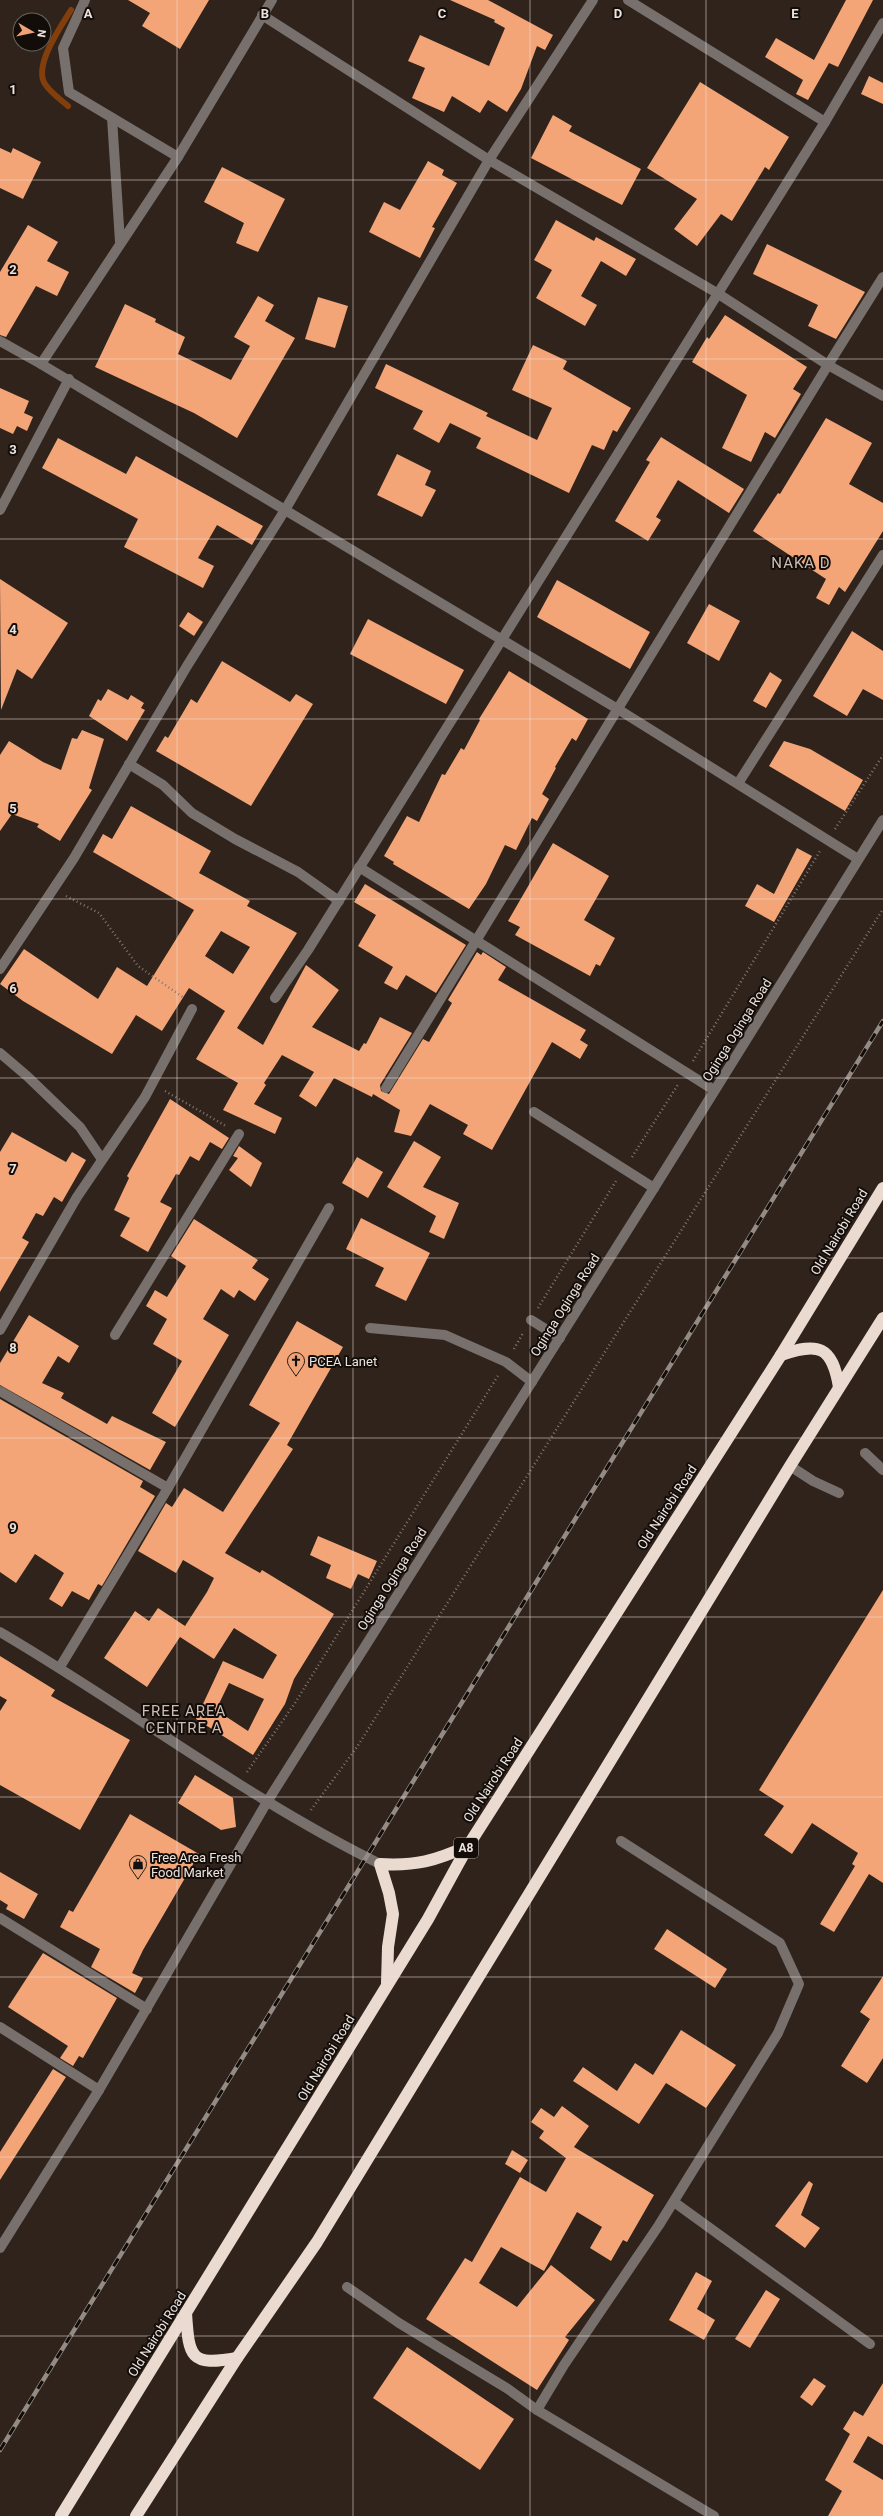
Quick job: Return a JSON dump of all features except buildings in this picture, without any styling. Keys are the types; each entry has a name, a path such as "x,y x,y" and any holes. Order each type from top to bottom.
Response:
{"highway":[{"name":"Old Nairobi Road","path":"61,2516 428,1919 468,1846 781,1355 883,1188"},
{"path":"136,2516 237,2358 317,2242 790,1466 883,1318"},
{"path":"781,1355 812,1347 825,1353 831,1357 835,1367 839,1387"},
{"path":"387,1984 388,1947 393,1914 389,1893 380,1864 422,1864 440,1859 468,1846"},
{"path":"186,2313 189,2348 193,2354 207,2362 237,2358"}],"street":[{"path":"85,0 64,48 70,92 178,157"},
{"path":"41,364 120,242 178,157 272,0"},
{"path":"0,969 54,889 186,666 286,510 489,160 593,0"},
{"path":"628,0 825,122"},
{"path":"262,15 489,160 716,293 828,365 883,396"},
{"path":"276,998 339,901 358,867 501,641 716,293 825,122 883,23"},
{"path":"112,118 120,242"},
{"path":"386,1088 616,708 883,277"},
{"path":"0,341 69,379 501,641 739,782 858,859"},
{"path":"0,510 69,379"},
{"path":"739,782 883,555"},
{"path":"129,764 163,786 192,813 235,839 298,872 339,901"},
{"name":"Oginga Oginga Road","path":"0,2248 99,2090 147,2010 267,1802 560,1338 650,1185 710,1087 883,820"},
{"path":"358,867 710,1087"},
{"path":"0,1330 102,1158 152,1084 192,1009"},
{"path":"0,1053 28,1076 80,1127 102,1158"},
{"path":"534,1112 650,1185"},
{"path":"114,1334 239,1134"},
{"path":"60,1667 168,1488 329,1208"},
{"path":"533,1321 560,1338"},
{"path":"370,1328 445,1335 510,1366 532,1382"},
{"path":"0,1391 168,1488"},
{"path":"865,1453 883,1470"},
{"path":"790,1466 813,1481 839,1493"},
{"path":"0,1632 60,1667 267,1802 380,1864"},
{"path":"537,2410 564,2365 674,2202 778,2034 799,1984 780,1943 621,1841"},
{"path":"0,1918 147,2010"},
{"path":"0,2027 99,2090"},
{"path":"674,2202 870,2344"},
{"path":"347,2287 399,2324 508,2389 537,2410 714,2516"}],"path":[{"path":"827,839 858,797 883,755"},
{"path":"54,889 99,913 138,966 186,999 192,1009"},
{"path":"303,1822 357,1747 883,909"},
{"path":"152,1084 239,1134"}],"waterway":[{"path":"68,106 47,87 42,76 45,57 55,36 71,10"}],"railway":[{"path":"0,2450 883,1021"}],"place":[{"name":"PCEA Lanet","path":"296,1376"},
{"name":"Free Area Fresh Food Market","path":"138,1879"}],"district":[{"name":"NAKA D","path":"801,563"},
{"name":"FREE AREA CENTRE A","path":"184,1720"}]}
